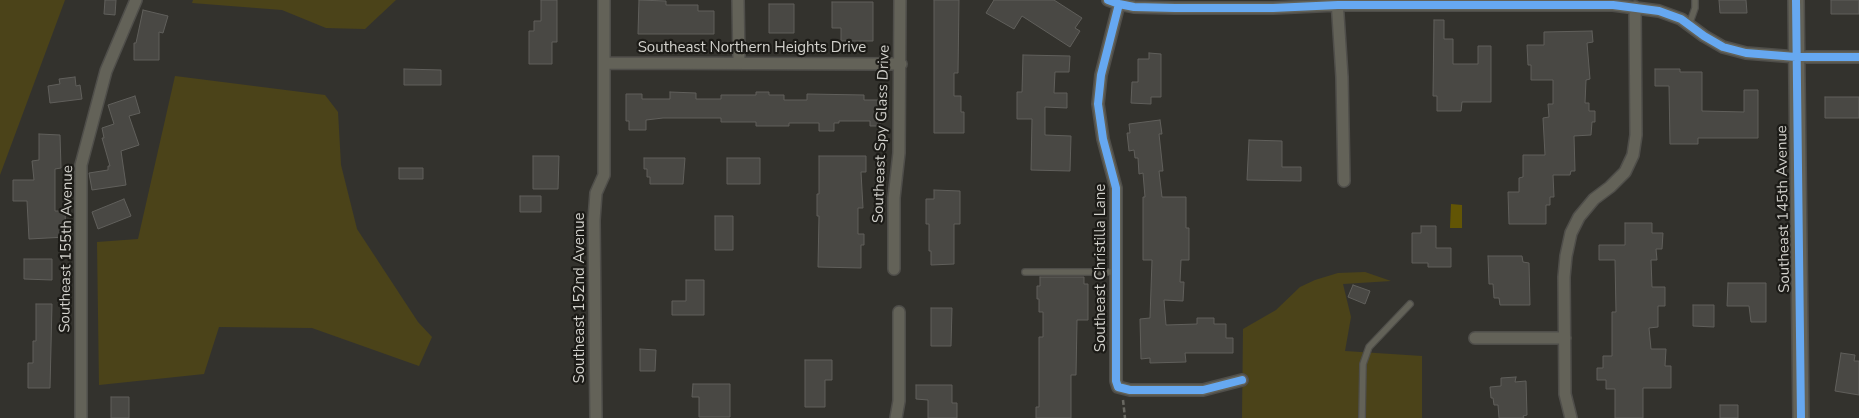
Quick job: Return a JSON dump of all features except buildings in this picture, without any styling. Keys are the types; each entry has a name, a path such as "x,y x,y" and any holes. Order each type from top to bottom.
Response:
{"street":[{"name":"Southeast 155th Avenue","path":"81,418 81,165 106,71 136,0"},
{"name":"Southeast 152nd Avenue","path":"596,418 594,220 596,193 604,176 604,0"},
{"path":"738,0 739,63"},
{"name":"Southeast Spy Glass Drive","path":"894,269 894,198 900,153 900,0"},
{"name":"Southeast 145th Avenue","path":"1796,0 1800,418"},
{"path":"1114,2 1175,8 1273,8 1337,2 1635,6 1659,11 1680,19 1723,47 1755,54 1796,57 1859,57"},
{"name":"Southeast Christilla Lane","path":"1114,2 1099,84 1098,104 1103,139 1116,188 1115,375 1120,388"},
{"path":"1337,2 1342,77 1344,181"},
{"path":"1571,418 1565,394 1564,277 1566,256 1571,234 1579,217 1594,198 1610,187 1625,172 1633,155 1636,135 1635,6"},
{"name":"Southeast Northern Heights Drive","path":"604,63 901,64"},
{"path":"896,418 899,401 899,312"},
{"path":"1475,338 1565,338"},
{"path":"1120,388 1130,390 1203,390 1242,380"}],"lane":[{"path":"1689,25 1695,8 1695,0"},
{"path":"1025,272 1117,272"},
{"path":"1362,418 1363,364 1369,347 1410,304"}],"path":[{"path":"1120,388 1125,418"}],"shaded area":[{"path":"0,0 65,0 0,175"},
{"path":"193,0 396,0 365,29 326,28 282,10 192,3"},
{"path":"175,76 325,95 338,112 341,165 357,229 418,322 432,337 419,366 312,328 219,327 204,374 99,385 97,242 138,239"},
{"path":"1451,204 1462,205 1462,228 1450,228"},
{"path":"1365,272 1391,281 1343,284 1351,317 1345,351 1422,356 1422,418 1242,418 1243,329 1276,310 1300,287 1338,273"}],"cycle path":[{"path":"1108,0 1134,7 1175,8 1273,8 1338,5 1613,5 1659,11 1681,19 1723,47 1746,53 1796,57 1859,57"},
{"path":"1796,0 1801,418"},
{"path":"1119,4 1101,75 1098,104 1103,139 1116,188 1116,381 1118,387 1130,390 1203,390 1242,380"}]}
